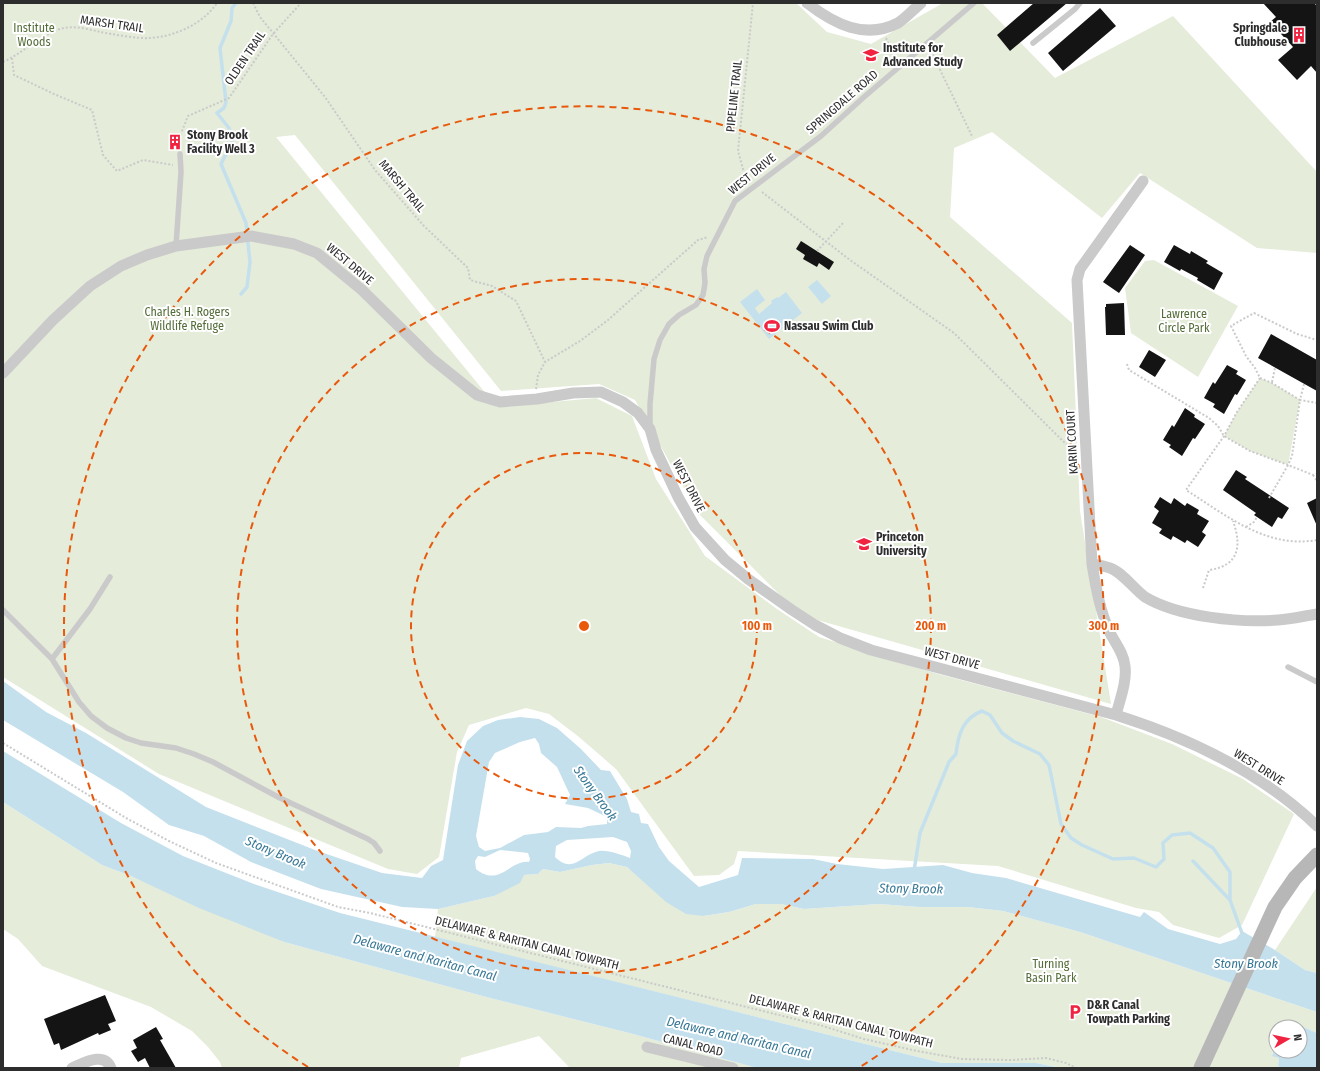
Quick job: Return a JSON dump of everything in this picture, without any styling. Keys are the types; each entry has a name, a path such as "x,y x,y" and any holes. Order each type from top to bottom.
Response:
{"main road":[{"path":"1201,1068 1275,907 1288,886 1317,855"}],"street":[{"path":"807,3 840,24 863,31 883,29 899,22 921,3"},
{"name":"KARIN COURT","path":"1116,715 1125,680 1126,667 1123,656 1110,633 1103,614 1096,591 1092,564 1077,280 1080,269 1143,182"},
{"name":"WEST DRIVE","path":"3,373 53,320 90,286 121,266 147,255 176,246 247,237 294,244 317,253 362,290 431,358 477,395 500,402 537,399 573,392 601,392 623,402 633,409 638,413 650,429 656,450 675,491 695,526 725,560 748,579 816,625 840,638 871,650 1116,715 1171,734 1233,765 1266,785 1292,804 1317,826"},
{"path":"1092,564 1111,568 1145,597 1162,606 1183,612 1234,620 1255,621 1279,620 1317,614"},
{"name":"CANAL ROAD","path":"647,1047 733,1068"},
{"path":"72,1068 99,1059 105,1060 111,1068"}],"lane":[{"name":"SPRINGDALE ROAD","path":"796,156 974,3"},
{"path":"1033,43 1075,9 1080,3"},
{"path":"176,246 180,154"},
{"name":"WEST DRIVE","path":"650,429 650,404 654,359 660,340 668,324 696,304 703,295 705,283 704,269 707,256 735,201 796,156"},
{"path":"52,659 90,609 110,577"},
{"path":"3,610 52,659 79,702 91,716 107,728 126,738 141,743 176,748 214,762 280,798 368,839 374,843 380,851"},
{"path":"1288,668 1317,682"}],"path":[{"name":"MARSH TRAIL","path":"3,62 12,58 49,34 65,28 84,28 148,39 175,33 198,22 217,3"},
{"name":"MARSH TRAIL","path":"253,3 260,17 273,34 325,97 375,170 424,226 468,268 470,280 492,286 516,301 545,362"},
{"name":"OLDEN TRAIL","path":"180,154 180,136 188,116 229,98 273,34 301,3"},
{"name":"PIPELINE TRAIL","path":"753,3 738,151 743,169 754,186 826,241 954,333 1087,464"},
{"path":"883,29 898,68"},
{"path":"927,43 972,136"},
{"path":"12,58 14,75 92,110 103,156 117,171 143,160 180,166"},
{"path":"817,251 844,222"},
{"path":"537,399 536,385 538,375 545,362 580,341 608,320 698,240 718,234"},
{"path":"1317,339 1291,331 1254,313 1230,326 1260,378 1272,382 1300,400 1317,404"},
{"path":"1127,364 1129,370 1209,418 1218,426 1224,436 1250,451 1313,475 1317,481"},
{"path":"1272,382 1275,368"},
{"path":"1260,378 1237,412 1224,436 1186,490 1225,514 1233,521 1268,537 1286,541 1308,542 1317,540"},
{"path":"1268,498 1292,456 1300,400 1304,384"},
{"path":"1313,475 1317,474"},
{"path":"1246,527 1254,522 1257,517"},
{"path":"1203,588 1209,570 1219,568 1230,562 1236,554 1238,543 1237,533 1233,521"},
{"name":"DELAWARE & RARITAN CANAL TOWPATH","path":"3,743 126,818 169,841 216,863 338,907 438,930 823,1026 917,1051 962,1059 1011,1060 1046,1058 1066,1063 1076,1068"}],"green space":[{"path":"3,3 796,3 827,32 871,44 943,3 982,3 1055,78 1173,16 1317,172 1317,253 1257,248 1140,173 1102,218 992,132 954,148 950,217 1072,323 1080,511 1111,704 800,615 698,513 635,400 599,384 501,391 295,135 276,137 492,401 530,404 596,398 632,416 656,479 705,556 777,609 819,637 938,674 1101,717 1172,744 1243,779 1294,814 1242,925 1219,938 1173,925 1159,912 1136,908 998,866 738,851 734,864 719,875 694,876 616,769 579,737 549,714 526,708 469,725 457,752 439,857 417,874 388,869 159,774 3,677"},
{"name":"Lawrence Circle Park","path":"1154,260 1238,306 1198,377 1131,333 1125,288 1145,261"},
{"path":"1260,378 1272,383 1300,400 1288,465 1250,451 1224,436 1237,412"},
{"path":"3,802 102,865 284,942 757,1068 570,1068 539,1036 461,1058 459,1068 222,1068 220,1062 208,1047 192,1031 151,1007 42,966 18,939 3,929"},
{"name":"Turning Basin Park","path":"609,863 627,867 645,882 703,916 729,912 756,904 781,904 804,909 879,904 919,907 968,907 1003,911 1080,932 1317,1012 1317,1033 1308,1029 1308,1019 1268,1019 1268,1059 1279,1059 1278,1066 1281,1068 1061,1068 1036,1063 942,1063 435,937 438,909 494,896 524,875 538,874 543,869 560,872"},
{"path":"1317,887 1317,973 1305,970 1275,950"}],"water":[{"name":"Nassau Swim Club","path":"817,280 831,296 822,304 808,287"},
{"name":"Nassau Swim Club","path":"757,289 765,300 755,308 759,314 772,303 771,301 786,292 802,313 769,339 740,302"},
{"name":"Stony Brook","path":"3,681 46,712 86,733 206,807 315,850 382,873 422,878 431,866 443,860 458,765 467,741 483,726 498,720 520,717 539,719 557,728 581,749 601,770 610,771 627,799 631,812 639,814 641,823 648,824 659,847 669,861 699,887 738,875 742,858 813,859 837,864 883,869 943,865 972,873 1006,878 1140,917 1144,912 1168,929 1220,944 1236,939 1242,931 1275,950 1305,970 1317,973 1317,1012 1080,932 1003,911 968,907 919,907 879,904 804,909 781,904 756,904 729,912 703,916 686,914 666,902 627,867 609,863 560,872 543,869 538,874 524,875 520,883 494,896 438,909 402,907 321,889 251,862 204,836 169,825 123,792 3,720","holes":["535,738 539,744 541,753 557,767 570,795 565,804 588,808 607,817 607,824 581,828 556,827 548,832 524,835 500,848 485,851 479,847 476,836 489,762 495,753 520,742","613,837 627,842 631,851 630,858 611,852 599,851 577,862 567,864 561,862 555,857 556,846 567,840","500,850 528,853 530,859 529,862 516,864 504,872 491,876 476,869 475,861 478,856 485,857"]},
{"name":"Delaware and Raritan Canal","path":"3,751 121,823 183,856 254,884 340,913 942,1063 1036,1063 1061,1068 757,1068 284,942 199,908 131,876 102,865 3,802"},
{"path":"1308,1029 1317,1033 1317,1068 1281,1068 1278,1066 1279,1059 1308,1059"}],"building":[{"path":"1034,3 1067,3 1010,51 997,35"},
{"name":"Springdale Clubhouse","path":"1263,3 1314,3 1317,6 1317,73 1311,66 1297,80 1278,60 1293,47 1270,22 1276,17"},
{"path":"1100,8 1116,26 1063,71 1048,53"},
{"path":"801,241 834,262 829,270 819,263 817,267 803,259 805,255 796,249"},
{"path":"1130,245 1145,255 1119,293 1103,282"},
{"path":"1174,245 1190,254 1191,251 1208,261 1206,263 1223,273 1214,290 1197,280 1198,278 1181,269 1180,271 1164,262"},
{"path":"1124,303 1125,335 1106,335 1106,304"},
{"path":"1271,334 1317,360 1317,391 1258,358"},
{"path":"1149,350 1166,360 1155,377 1139,367"},
{"path":"1227,365 1238,371 1236,374 1246,380 1237,395 1235,394 1224,414 1213,407 1215,404 1204,398 1213,382 1215,384"},
{"path":"1185,408 1195,415 1194,417 1205,424 1195,439 1193,438 1182,456 1169,447 1171,445 1163,440 1172,425 1174,427"},
{"path":"1236,470 1247,477 1245,479 1289,508 1282,519 1278,517 1272,527 1254,515 1256,513 1223,490"},
{"path":"1160,497 1171,504 1174,498 1185,506 1187,503 1199,510 1197,514 1209,521 1202,532 1206,535 1198,547 1187,540 1185,543 1173,536 1171,540 1159,533 1162,529 1152,523 1159,511 1154,507"},
{"path":"1317,498 1317,526 1307,503"},
{"path":"105,995 116,1021 108,1024 111,1030 99,1035 98,1033 61,1050 59,1043 54,1045 44,1019"},
{"path":"156,1027 163,1039 160,1040 176,1068 150,1068 145,1058 138,1062 131,1051 137,1048 133,1040"}],"waterway":[{"path":"236,3 232,8 231,21 220,48 226,102 224,108 217,113 229,128 232,142 221,164 246,223 250,262 247,287 241,294"},
{"path":"914,871 920,833 949,762 956,754 960,734 970,718 982,711 990,715 1002,733 1013,741 1040,754 1049,765 1061,824 1071,838 1082,845 1113,859 1134,858 1156,867 1164,859 1163,843 1172,835 1190,833 1213,848 1230,872 1230,900 1243,936"},
{"path":"1193,861 1230,900"}],"place":[{"name":"Springdale Clubhouse","path":"1299,35"},
{"name":"Institute for Advanced Study","path":"871,55"},
{"name":"Stony Brook Facility Well 3","path":"175,142"},
{"name":"Nassau Swim Club","path":"772,326"},
{"name":"Princeton University","path":"864,544"},
{"name":"D&R Canal Towpath Parking","path":"1075,1012"}],"park label":[{"name":"Institute Woods","path":"34,35"},
{"name":"Charles H. Rogers Wildlife Refuge","path":"187,319"}]}
